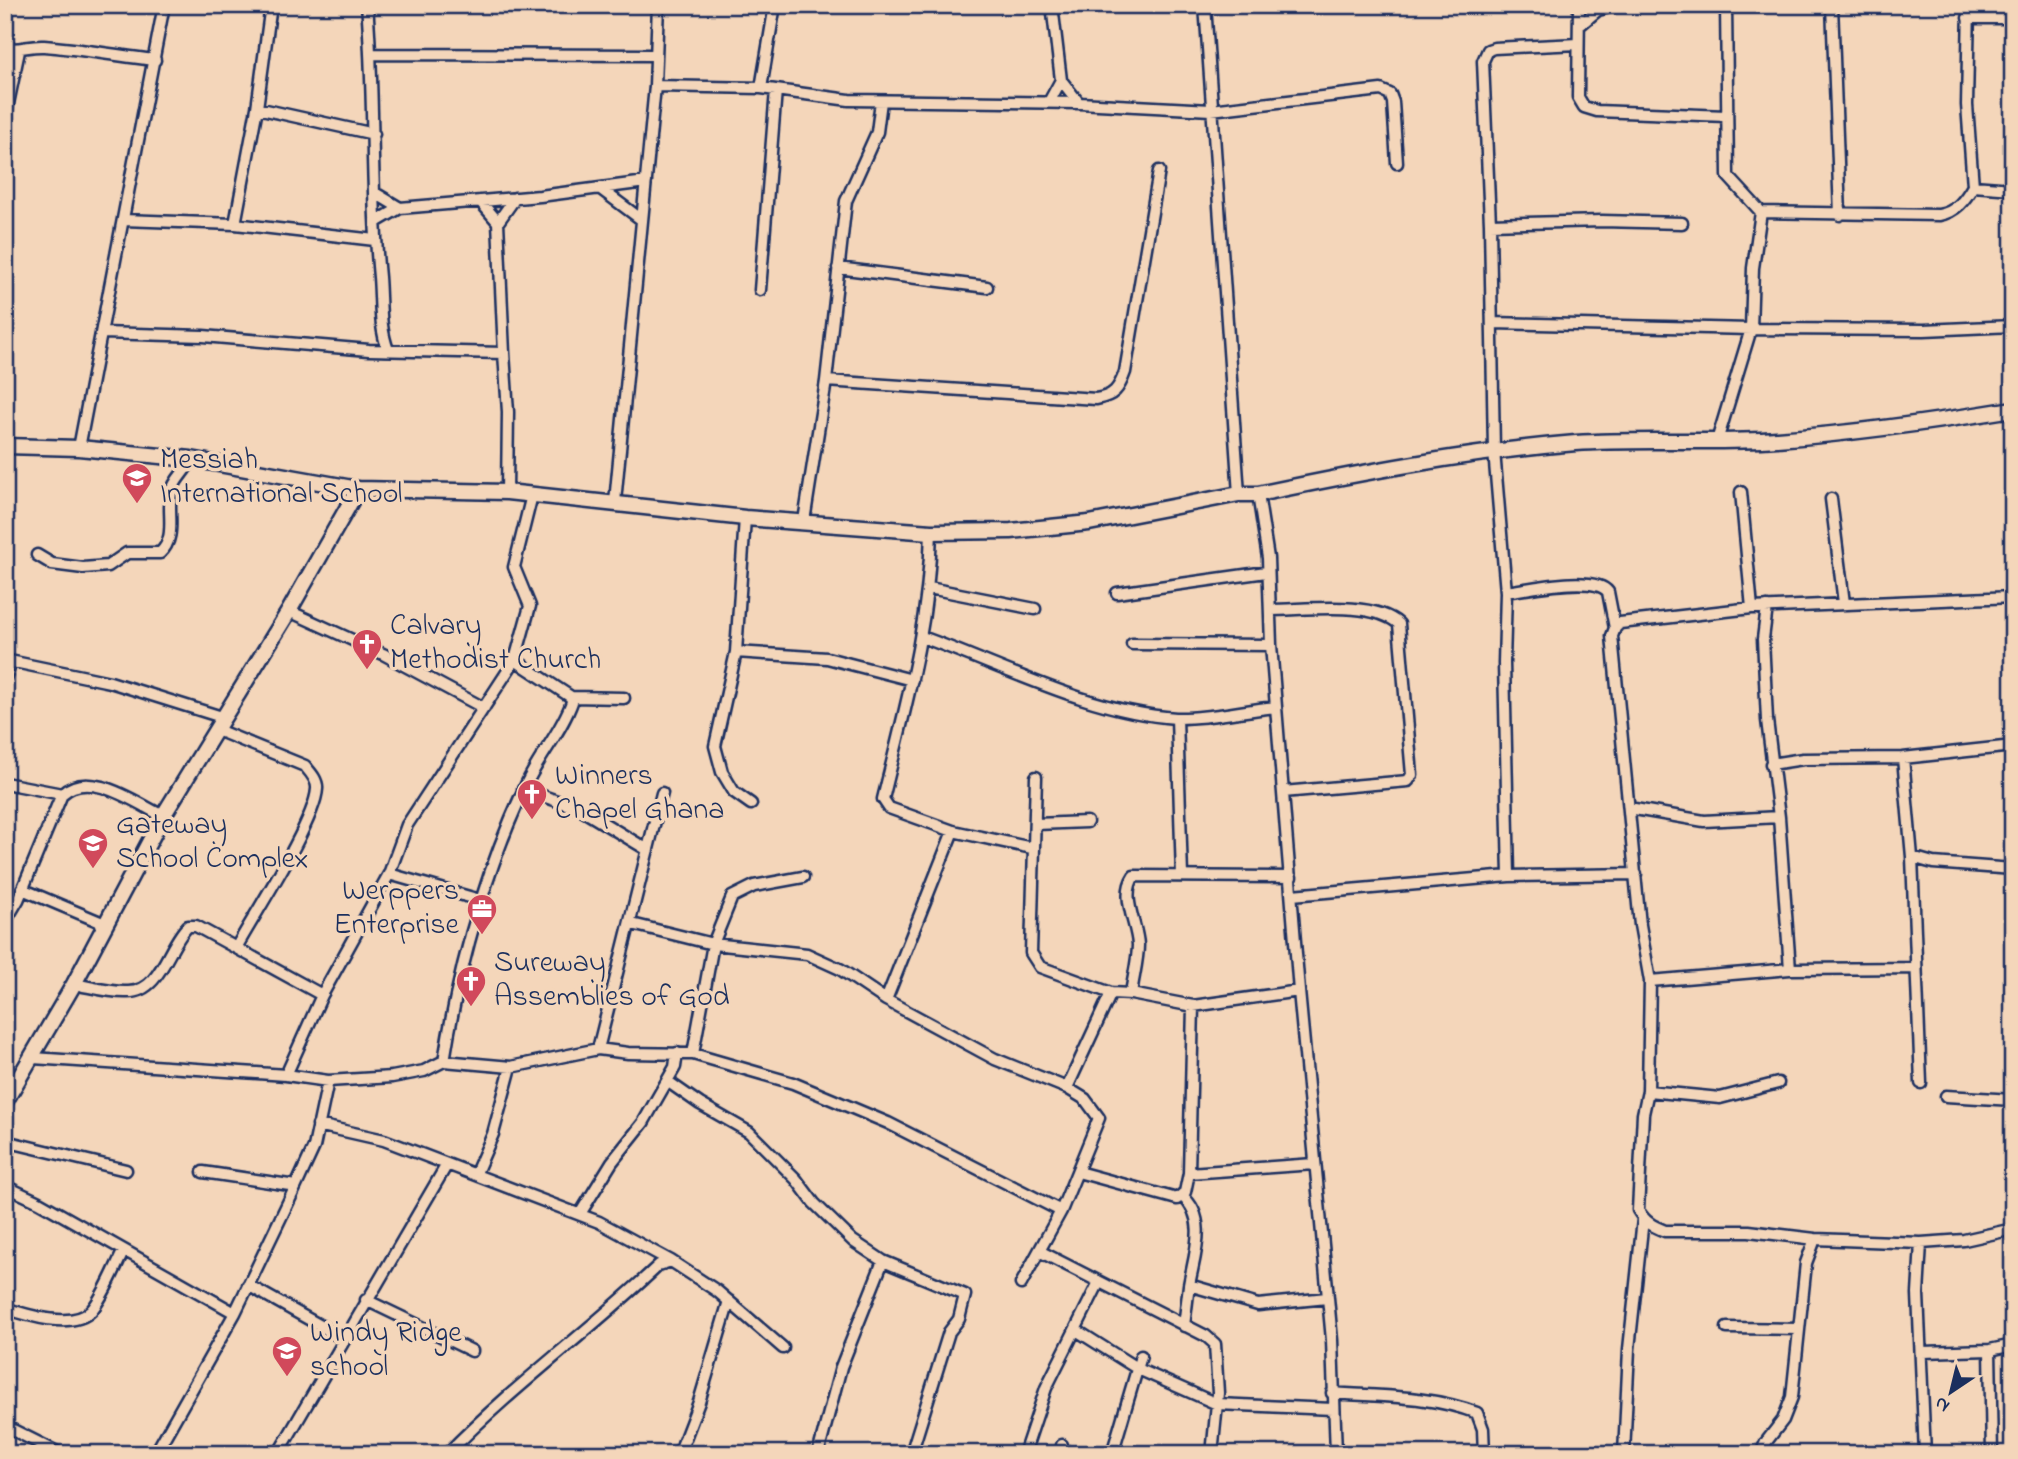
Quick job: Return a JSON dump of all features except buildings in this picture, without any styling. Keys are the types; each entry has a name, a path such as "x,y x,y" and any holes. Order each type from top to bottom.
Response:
{"street":[{"path":"79,448 164,5"},
{"path":"235,224 257,108 271,5"},
{"path":"368,5 372,54 375,240 381,330 388,351"},
{"path":"615,502 655,86 658,5"},
{"path":"761,88 775,5"},
{"path":"1052,5 1062,80 1079,103"},
{"path":"1205,5 1239,494"},
{"path":"1579,5 1578,97 1584,107 1591,110 1726,116"},
{"path":"1579,26 1598,10 1619,5"},
{"path":"1726,5 1728,176 1761,212 1840,215 1947,214 1964,202 1973,186 1967,105 1969,5"},
{"path":"1832,5 1840,215"},
{"path":"1996,5 2010,18"},
{"path":"1968,18 2010,18"},
{"path":"1509,876 1504,663 1506,592 1494,452 1493,323 1484,55 1494,48 1578,44"},
{"path":"5,48 19,51 36,46 155,60"},
{"path":"5,118 19,51"},
{"path":"372,54 655,55"},
{"path":"1049,102 1062,80"},
{"path":"655,86 761,88 849,100 1049,102 1211,110 1386,91 1393,102 1397,163"},
{"path":"760,290 776,90"},
{"path":"804,521 826,381 846,201 877,132 881,101"},
{"path":"257,108 374,134"},
{"path":"826,381 1096,400 1109,397 1119,389 1125,372 1159,172"},
{"path":"376,222 400,208 602,190 646,182"},
{"path":"1973,186 2013,189"},
{"path":"602,190 642,220"},
{"path":"374,193 400,208"},
{"path":"506,492 508,412 498,222 515,198"},
{"path":"480,201 498,222"},
{"path":"1717,441 1751,329 1753,268 1761,212"},
{"path":"123,220 235,224 375,240"},
{"path":"1490,224 1602,221 1682,223"},
{"path":"838,268 987,287"},
{"path":"1493,323 1924,330 2013,326"},
{"path":"369,350 381,330"},
{"path":"102,333 203,337 388,351 504,353"},
{"path":"5,446 79,448 191,459 358,489 506,492 745,518 930,532 1011,531 1089,523 1239,494 1258,494 1381,468 1494,452 1598,442 1717,441 1877,429 2013,409"},
{"path":"37,555 52,564 83,568 108,566 127,553 160,553 167,546 169,538 171,493 175,480 186,473 191,459"},
{"path":"5,1102 74,984 163,816 289,611 358,489"},
{"path":"1741,492 1752,608"},
{"path":"1258,494 1268,558 1266,572 1271,610 1271,645 1299,991 1332,1340 1336,1454"},
{"path":"286,1074 323,995 388,874 407,825 515,660 530,606 514,566 531,495"},
{"path":"1831,499 1844,603"},
{"path":"745,518 736,652 715,746 722,772 734,792 751,804"},
{"path":"930,532 929,588 922,637 883,799 889,808 953,831 1032,848"},
{"path":"1117,593 1187,586 1234,575 1266,572"},
{"path":"1506,592 1564,584 1597,584 1608,592 1615,628"},
{"path":"929,588 1035,609"},
{"path":"1624,1454 1629,1349 1643,1220 1639,1210 1639,1167 1648,1091 1650,981 1640,925 1612,636 1615,628 1620,623 1752,608 2013,597"},
{"path":"1767,607 1763,639 1770,764 1779,817 1790,969"},
{"path":"1271,610 1347,608 1389,615 1399,624 1412,775 1408,781 1283,792"},
{"path":"289,611 383,654 484,708"},
{"path":"922,637 1047,687 1126,709 1177,718 1276,706"},
{"path":"1132,644 1271,645"},
{"path":"736,652 827,658 912,680"},
{"path":"5,679 8,660 110,682 221,724 305,766 314,776 317,789 302,830 236,948"},
{"path":"515,660 571,697 624,698"},
{"path":"444,1061 457,984 480,900 523,789 569,710 571,697"},
{"path":"1177,718 1182,876"},
{"path":"1770,764 1803,759 1903,758 2013,746"},
{"path":"1903,758 1912,857 1921,1083"},
{"path":"1035,777 1031,953 1040,967 1111,993 1131,994 1193,1006 1299,991"},
{"path":"5,922 22,889 62,794 70,786 84,782 100,786 163,816"},
{"path":"5,783 62,794"},
{"path":"523,789 580,809 648,850"},
{"path":"598,1049 632,924 662,793"},
{"path":"1629,808 1704,821 1779,817"},
{"path":"1036,824 1087,821"},
{"path":"886,1000 953,831"},
{"path":"1912,857 1933,863 2013,869"},
{"path":"388,874 480,900"},
{"path":"1292,895 1509,876 1636,874"},
{"path":"1131,994 1138,945 1130,919 1129,883 1134,876 1291,877"},
{"path":"693,1054 713,944 732,897 754,887 803,877"},
{"path":"22,889 105,924"},
{"path":"632,924 713,944 807,954 840,969 886,1000 995,1059 1067,1088 1085,1099 1099,1118 1062,1211 1021,1284"},
{"path":"74,984 129,993 142,990 154,980 177,937 188,926 196,926 323,995"},
{"path":"1650,981 1790,969 1916,968"},
{"path":"1067,1088 1111,993"},
{"path":"1078,1172 1177,1199 1182,1196 1189,1173 1193,1006"},
{"path":"33,1058 286,1074 328,1081 392,1077 424,1070 444,1061 511,1067 598,1049 628,1053 693,1054 793,1083 888,1122 1062,1211"},
{"path":"580,1214 612,1162 643,1123 667,1081 677,1054"},
{"path":"475,1173 493,1134 511,1067"},
{"path":"155,1454 236,1313 296,1186 314,1147 328,1081"},
{"path":"667,1081 700,1104 749,1132 831,1220 883,1261 960,1291 966,1301 959,1319 949,1332 911,1454"},
{"path":"1648,1091 1720,1098 1778,1083"},
{"path":"1946,1096 2013,1100"},
{"path":"318,1125 384,1140 446,1166 475,1173 580,1214 671,1261 729,1301 783,1348"},
{"path":"5,1141 126,1170"},
{"path":"1189,1173 1314,1164"},
{"path":"278,1454 446,1166"},
{"path":"203,1172 296,1186"},
{"path":"5,1186 39,1202 123,1252 236,1313"},
{"path":"1182,1196 1195,1210 1199,1223 1184,1326"},
{"path":"1643,1220 1665,1231 1749,1231 1815,1239 1921,1243 1964,1240 2013,1229"},
{"path":"1761,1454 1766,1442 1783,1420 1792,1397 1806,1263 1815,1239"},
{"path":"1921,1243 1919,1294 1925,1454"},
{"path":"5,1308 40,1320 79,1317 91,1311 123,1252"},
{"path":"1041,1252 1215,1344 1217,1404 1212,1454"},
{"path":"447,1454 488,1413 596,1324 659,1265 671,1261"},
{"path":"818,1454 841,1367 883,1261"},
{"path":"1024,1454 1046,1388 1099,1282"},
{"path":"248,1285 344,1339"},
{"path":"1189,1285 1258,1305 1327,1298"},
{"path":"366,1300 472,1352"},
{"path":"679,1454 699,1402 729,1301"},
{"path":"1727,1328 1798,1329"},
{"path":"1076,1330 1138,1369 1217,1404 1333,1409"},
{"path":"1922,1352 1990,1350 2013,1345"},
{"path":"1990,1350 1992,1454"},
{"path":"1112,1454 1141,1356"},
{"path":"1332,1393 1403,1395 1468,1409 1477,1413 1483,1429 1484,1454"},
{"path":"5,1426 61,1454"}],"place":[{"name":"Messiah International School","path":"137,505"},
{"name":"Calvary Methodist Church","path":"367,671"},
{"name":"Winners Chapel Ghana","path":"532,821"},
{"name":"Gateway School Complex","path":"93,870"},
{"name":"Werppers Enterprise","path":"482,936"},
{"name":"Sureway Assemblies of God","path":"471,1008"},
{"name":"Windy Ridge school","path":"287,1378"}]}
